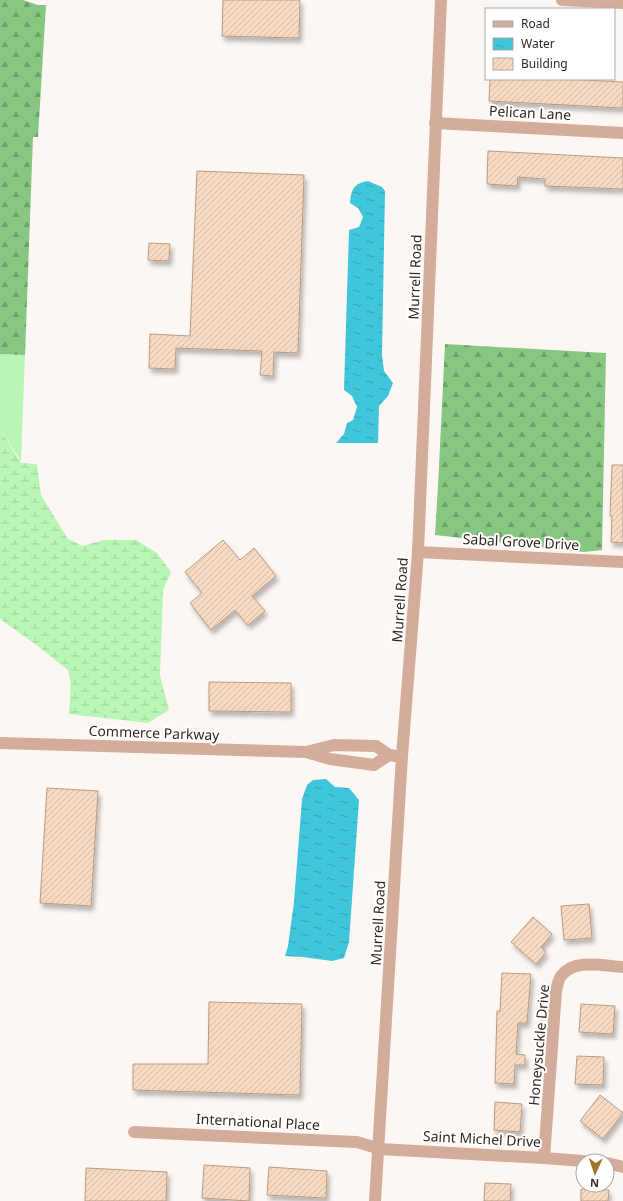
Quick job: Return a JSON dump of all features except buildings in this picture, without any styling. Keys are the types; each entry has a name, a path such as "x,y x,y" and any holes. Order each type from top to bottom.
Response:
{"street":[{"name":"Murrell Road","path":"376,1201 402,756 418,552 441,0"},
{"path":"562,0 623,3"},
{"name":"Pelican Lane","path":"435,123 623,133"},
{"name":"Sabal Grove Drive","path":"418,552 623,562"},
{"name":"Commerce Parkway","path":"0,743 306,752 330,759 374,765 389,755"},
{"name":"Commerce Parkway","path":"306,752 334,745 376,746 389,755 402,756"},
{"name":"Honeysuckle Drive","path":"544,1158 556,991 560,977 570,968 582,964 623,967"},
{"name":"International Place","path":"134,1132 357,1142 380,1149"},
{"name":"Saint Michel Drive","path":"380,1149 575,1160"}],"green space":[{"path":"0,0 23,0 38,5 46,5 38,137 33,137 25,355 0,354"},
{"path":"445,344 606,353 602,550 584,552 435,535"},
{"path":"0,354 25,355 21,461 0,429"},
{"path":"0,429 21,463 37,464 41,495 67,538 82,546 104,540 136,540 157,553 171,572 163,590 160,675 169,710 148,723 69,714 71,683 68,670 0,619"}],"water":[{"path":"368,181 382,187 385,191 382,355 384,371 393,383 388,396 379,406 378,443 336,443 344,434 347,423 353,420 357,407 352,396 344,390 349,230 359,227 363,217 358,208 350,203 352,191 356,185"},
{"path":"326,779 335,787 349,788 359,800 349,942 344,958 332,961 285,956 288,946 294,902 302,799 307,785 313,780"}]}
